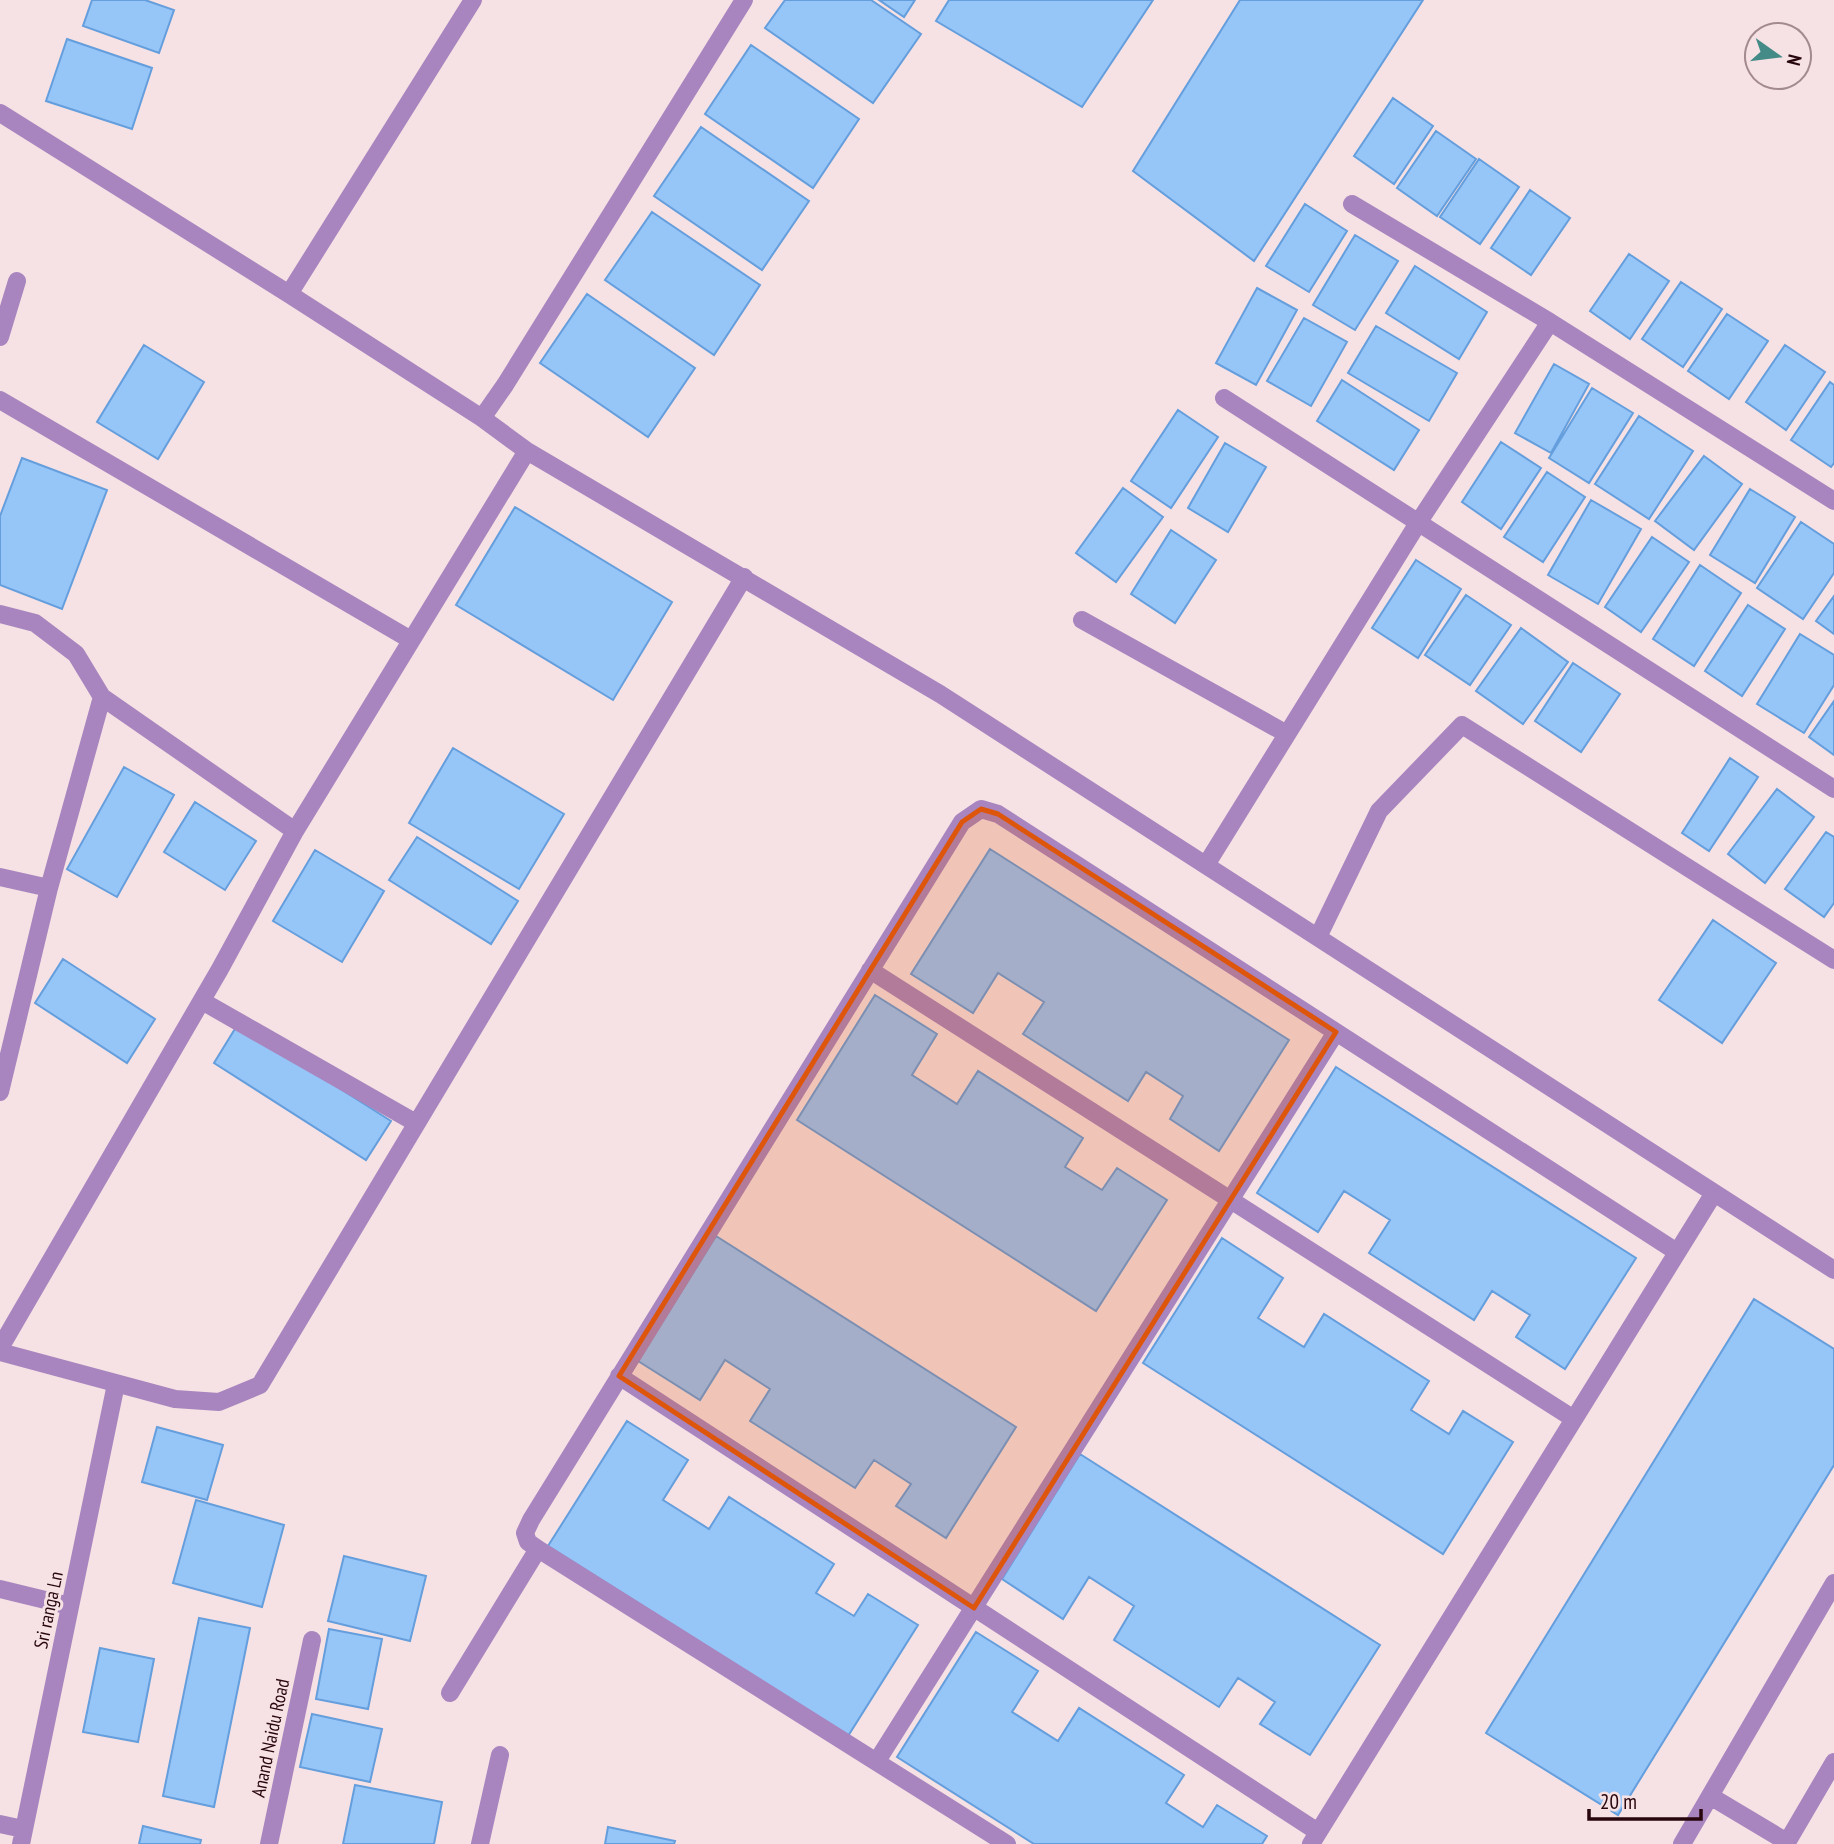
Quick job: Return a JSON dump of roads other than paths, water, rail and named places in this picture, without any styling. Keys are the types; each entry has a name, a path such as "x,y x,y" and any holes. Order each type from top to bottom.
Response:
{"street":[{"path":"289,294 473,0"},
{"path":"482,418 744,0"},
{"path":"0,113 289,294 482,418 527,451 940,694 1834,1270"},
{"path":"1352,204 1550,322 1834,501"},
{"path":"0,337 17,281"},
{"path":"1206,865 1418,523 1550,322"},
{"path":"1224,398 1834,789"},
{"path":"0,400 411,640"},
{"path":"527,451 295,831 202,1001 0,1350 174,1399 219,1402 260,1385 744,578"},
{"path":"0,614 35,623 76,654 102,697 295,831"},
{"path":"1082,620 1287,734"},
{"path":"0,1092 49,888 102,697"},
{"path":"1318,937 1379,811 1462,725 1834,960"},
{"path":"1007,1844 538,1549 528,1542 525,1533 962,821 981,809 998,814 1677,1252"},
{"path":"0,877 49,888"},
{"path":"870,970 1574,1419"},
{"path":"202,1001 416,1123"},
{"path":"877,1761 1336,1032"},
{"path":"619,1376 974,1608 1315,1838 1714,1193"},
{"name":"Sri ranga Ln","path":"22,1837 116,1384"},
{"path":"450,1693 538,1549"},
{"path":"1682,1844 1834,1583"},
{"path":"0,1589 70,1606"},
{"name":"Anand Naidu Road","path":"269,1844 312,1640"},
{"path":"480,1844 500,1755"},
{"path":"1710,1796 1787,1843 1834,1762"},
{"path":"0,1824 22,1837"}]}
